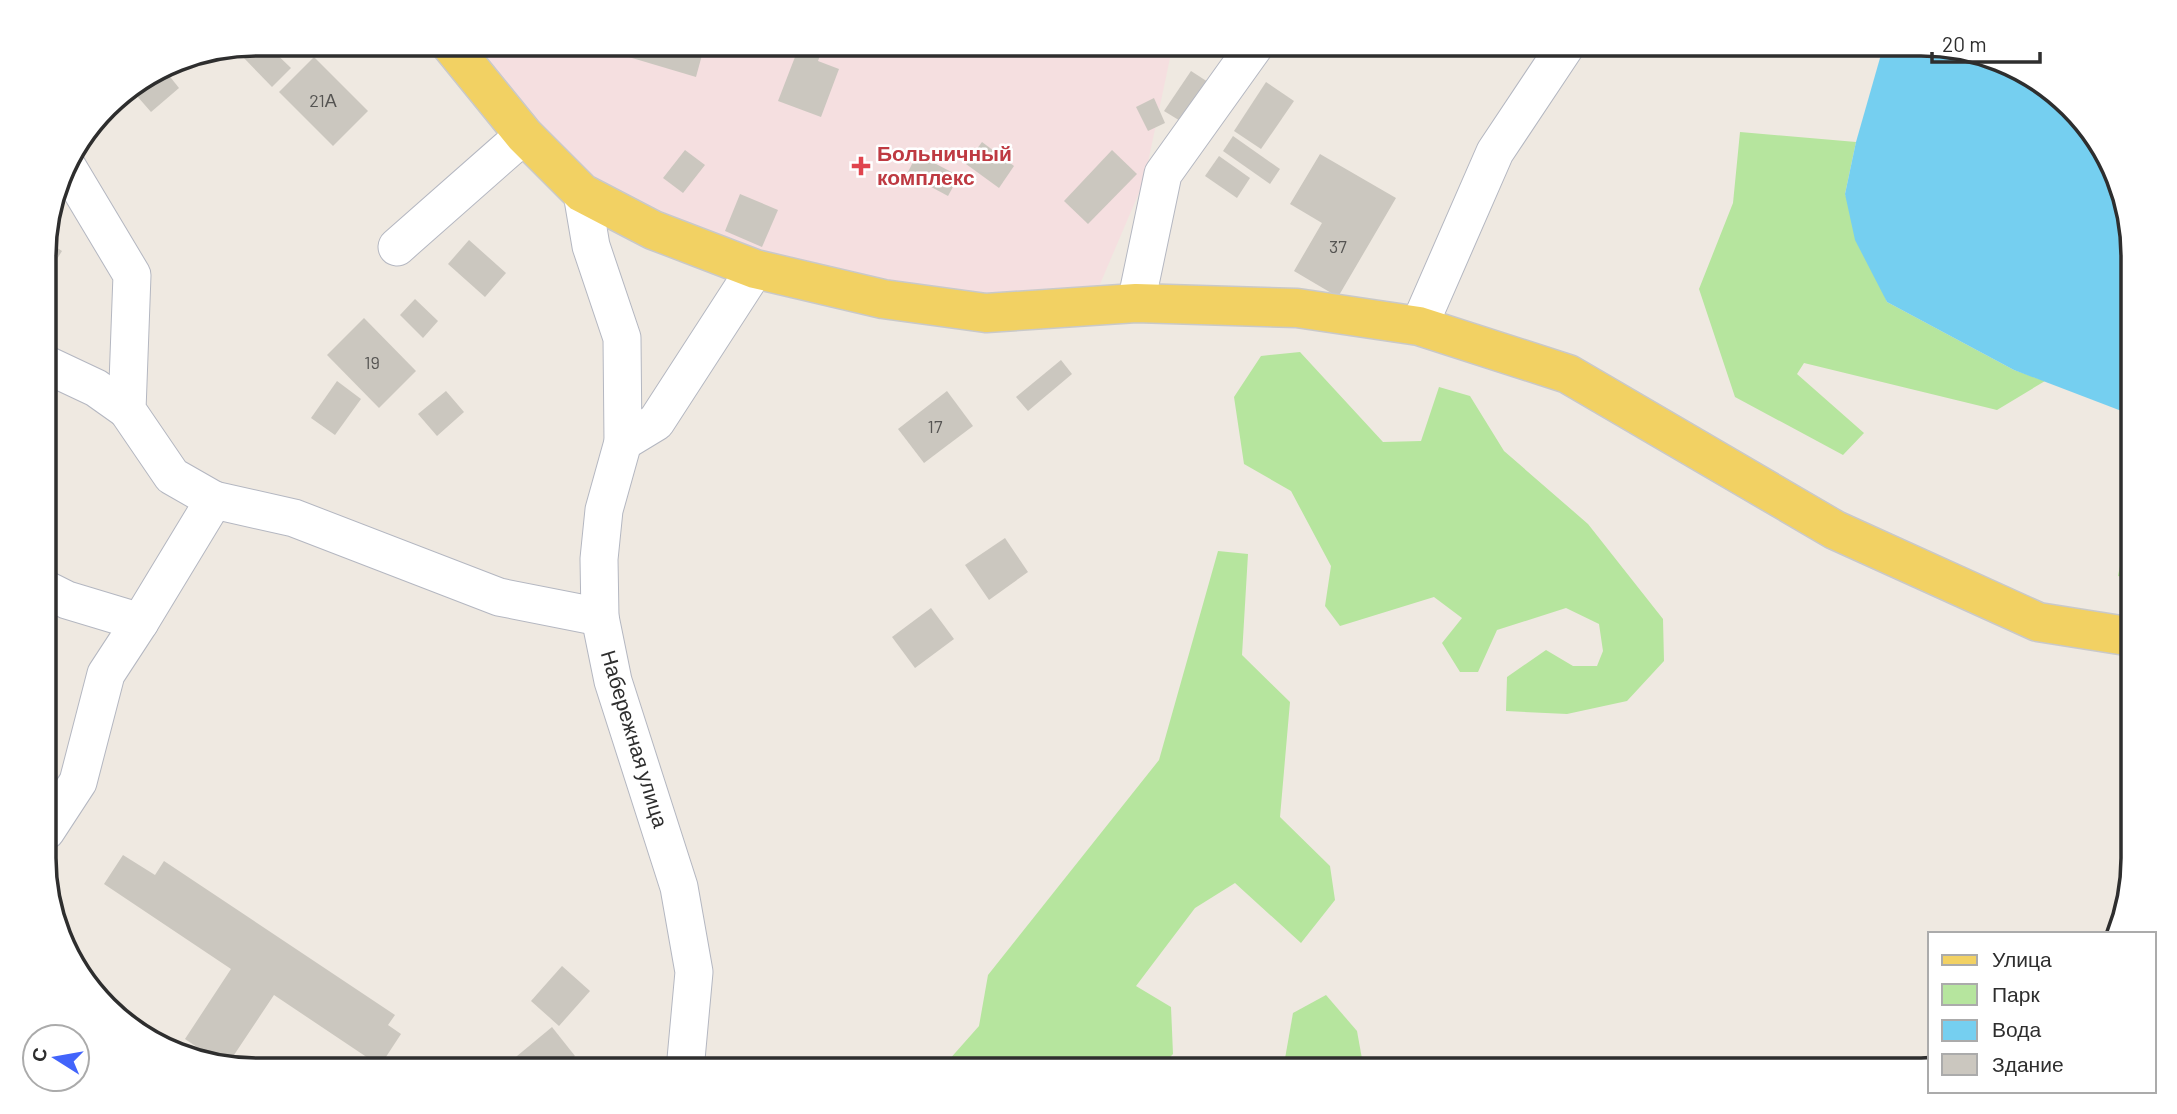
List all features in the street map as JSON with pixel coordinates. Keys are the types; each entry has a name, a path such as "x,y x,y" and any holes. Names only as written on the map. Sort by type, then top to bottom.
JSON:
{"main road":[{"path":"460,56 524,135 582,193 653,230 755,270 883,299 986,313 1136,303 1297,308 1419,326 1567,374 1835,530 2038,622 2121,635"}],"street":[{"path":"1136,303 1163,174 1247,56"},
{"path":"1419,326 1495,152 1559,56"},
{"path":"397,247 524,135"},
{"path":"73,176 132,275 127,410"},
{"name":"Набережная улица","path":"582,193 591,246 622,338 622,442 604,510 599,559 600,617 613,681 679,887 694,972 686,1058"},
{"path":"622,442 656,422 755,270"},
{"path":"56,370 96,388 127,410 172,476 214,500 294,518 499,597 600,617"},
{"path":"56,816 78,782 106,674 214,500"},
{"path":"56,594 140,622"}],"shaded area":[{"name":"Больничный комплекс","path":"478,56 1170,56 1144,181 1092,303 1008,307 809,269 629,205 553,151"}],"green space":[{"path":"1740,132 1856,142 1845,194 1887,302 2014,370 2045,381 1997,410 1804,363 1797,374 1864,433 1843,455 1735,397 1699,289 1733,203"},
{"path":"1300,352 1383,442 1421,441 1439,387 1470,396 1504,451 1588,524 1663,619 1664,661 1627,701 1567,714 1506,711 1507,677 1546,650 1573,666 1597,666 1603,651 1599,624 1566,608 1497,630 1478,672 1460,672 1442,643 1462,618 1434,597 1340,626 1325,606 1331,566 1291,491 1244,464 1234,397 1261,356"},
{"path":"1218,551 1248,554 1242,655 1290,702 1280,817 1330,866 1335,900 1301,943 1235,883 1195,908 1136,986 1171,1007 1173,1054 1169,1058 951,1058 979,1026 988,975 1159,760"},
{"path":"1326,995 1357,1031 1362,1058 1285,1058 1293,1013"}],"water":[{"path":"1881,56 1934,56 1985,67 2032,90 2071,124 2100,168 2117,217 2121,256 2121,411 2014,370 1887,302 1855,240 1845,194 1856,142"}],"building":[{"path":"242,56 278,56 291,68 272,87"},
{"path":"625,56 702,56 696,77"},
{"path":"795,56 820,56 818,61 839,69 821,117 778,101"},
{"path":"314,57 368,111 333,146 279,92"},
{"path":"1191,71 1208,82 1182,122 1164,111"},
{"path":"170,76 179,88 151,112 136,95"},
{"path":"1266,82 1294,101 1261,149 1234,131"},
{"path":"1154,98 1165,123 1148,131 1136,107"},
{"path":"1233,136 1280,169 1270,184 1223,151"},
{"path":"982,142 1014,166 999,188 966,164"},
{"path":"685,150 705,165 683,193 663,178"},
{"path":"1112,150 1137,174 1088,224 1064,201"},
{"path":"917,154 959,176 948,196 907,174"},
{"path":"1320,154 1396,198 1338,297 1294,271 1322,223 1290,204"},
{"path":"1219,156 1250,178 1237,198 1205,176"},
{"path":"740,194 778,210 762,247 725,231"},
{"path":"469,240 506,273 485,297 448,264"},
{"path":"56,247 62,251 56,261"},
{"path":"415,299 438,321 423,338 400,315"},
{"path":"364,318 416,371 379,408 327,355"},
{"path":"1061,360 1072,374 1028,411 1016,397"},
{"path":"337,381 361,399 335,435 311,418"},
{"path":"446,391 464,412 437,436 418,414"},
{"path":"947,391 973,426 924,463 898,429"},
{"path":"1005,538 1028,572 989,600 965,565"},
{"path":"931,608 954,639 915,668 892,637"},
{"path":"123,855 155,875 164,861 395,1015 388,1025 401,1034 385,1058 368,1058 274,995 233,1056 201,1050 185,1039 231,969 104,884"},
{"path":"562,966 590,991 559,1026 531,1001"},
{"path":"552,1027 575,1056 573,1058 515,1058"}],"place":[{"name":"Больничный комплекс","path":"861,166"}]}
